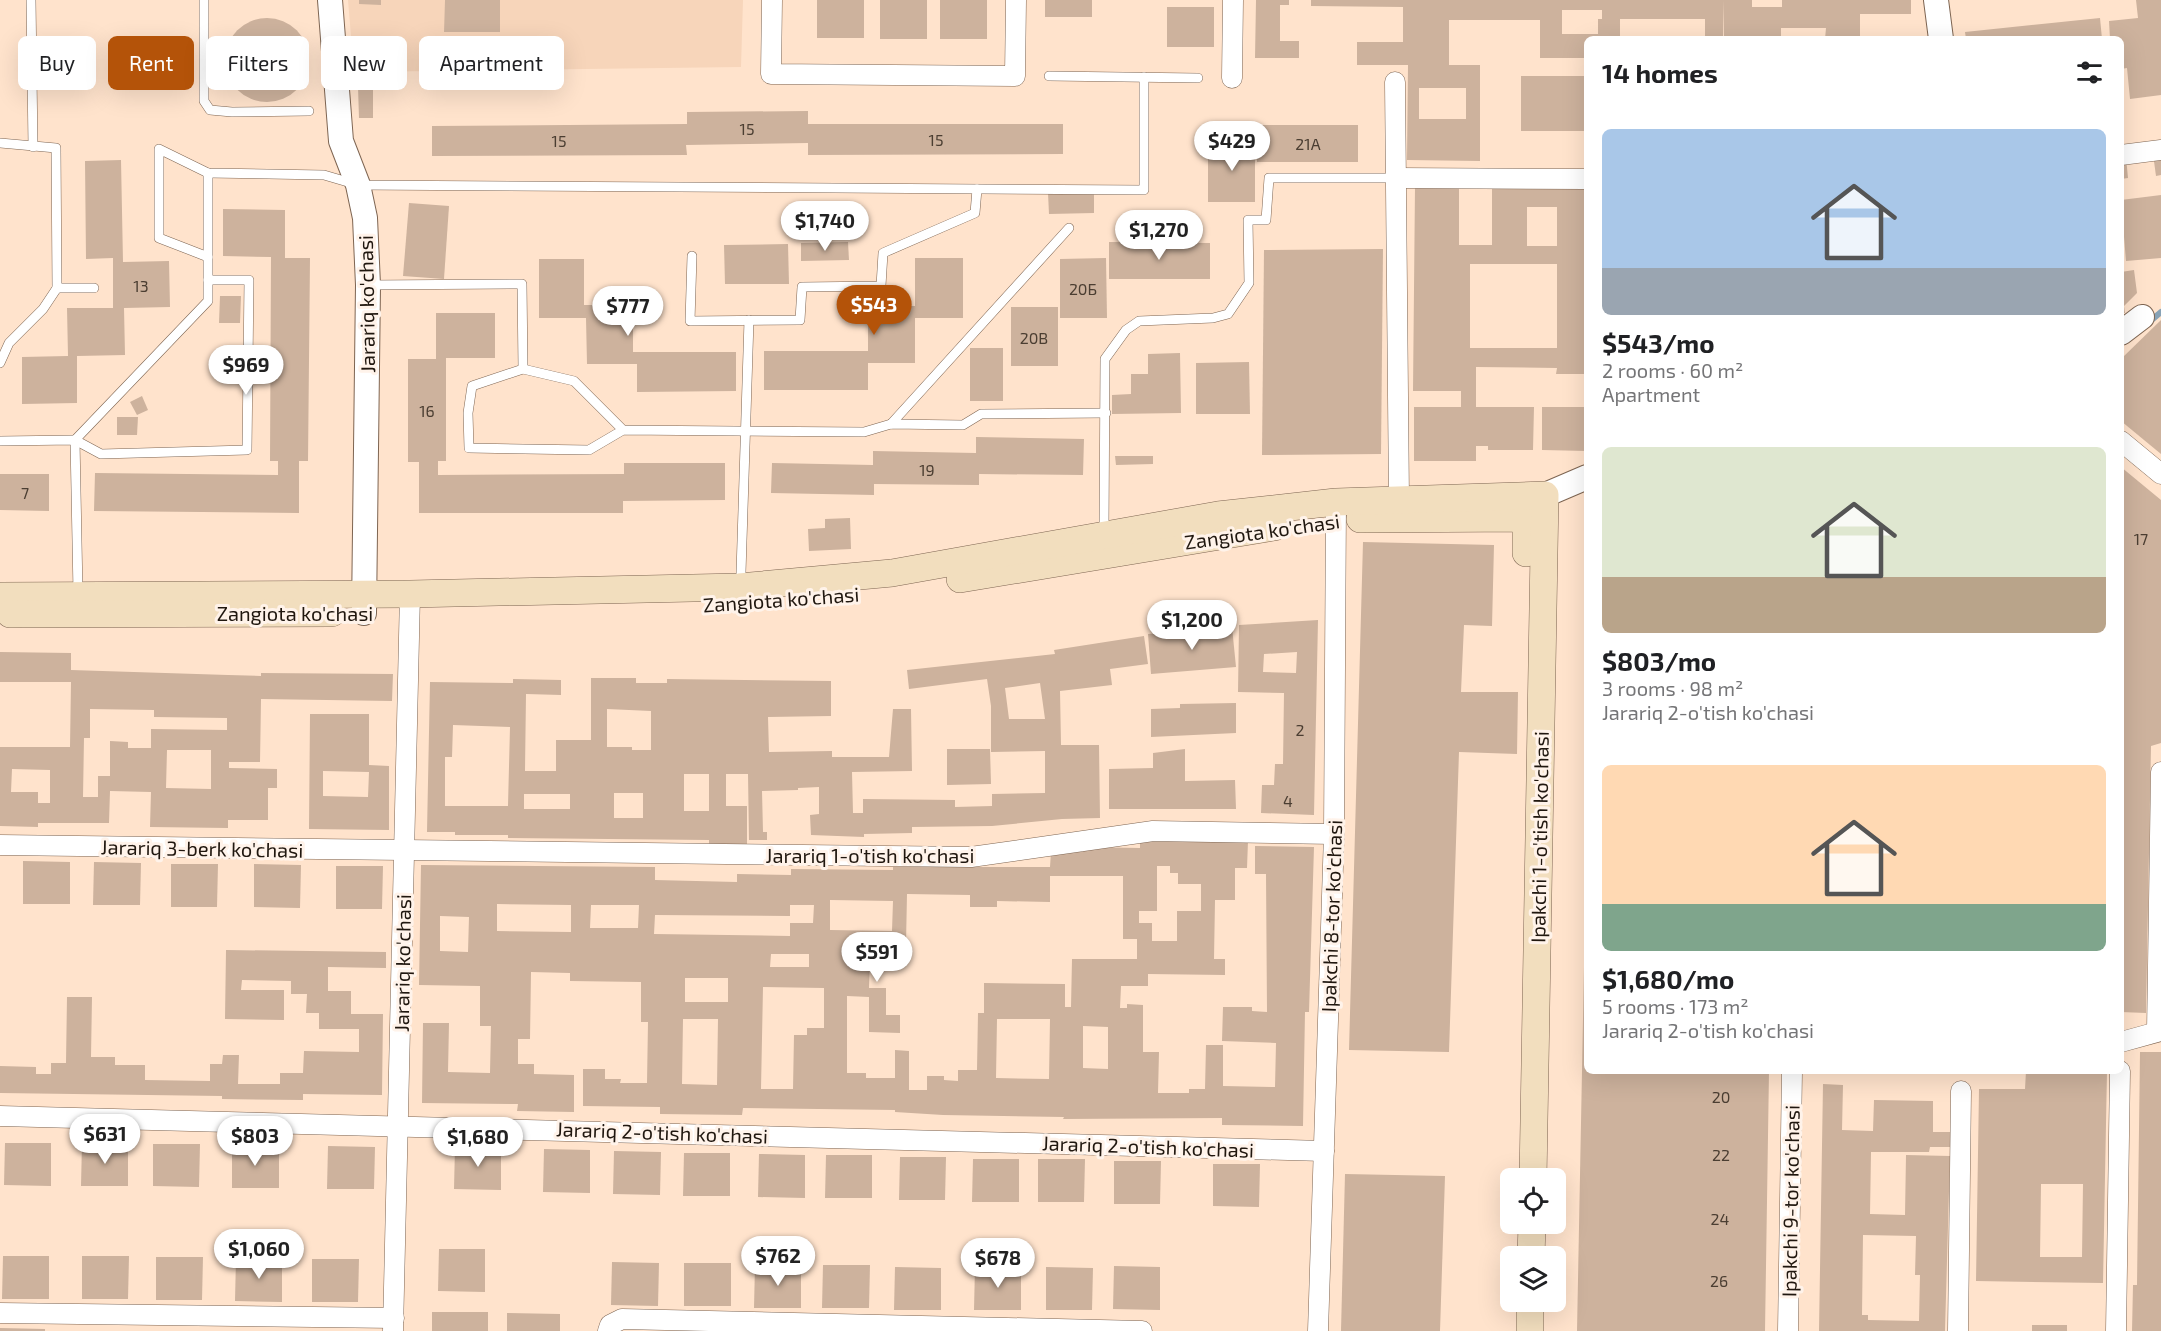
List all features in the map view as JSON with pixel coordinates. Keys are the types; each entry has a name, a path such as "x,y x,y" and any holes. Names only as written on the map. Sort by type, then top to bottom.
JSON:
{"main road":[{"name":"Zangiota ko'chasi","path":"1336,510 1399,500 1545,495"},
{"name":"Ipakchi 1-o'tish ko'chasi","path":"1533,1168 1545,495"},
{"name":"Zangiota ko'chasi","path":"0,614 78,605 410,604 740,596 1104,545 1218,515 1336,510 1526,518"},
{"name":"Ipakchi 1-o'tish ko'chasi","path":"1515,1168 1526,518"},
{"name":"Zangiota ko'chasi","path":"0,596 78,605"},
{"path":"1512,1312 1512,1331"},
{"path":"1530,1312 1530,1331"}],"street":[{"name":"Jarariq ko'chasi","path":"330,0 341,141 358,184 365,218 368,285 364,604"},
{"path":"772,0 771,74 1004,76 1015,76 1016,0"},
{"path":"1232,78 1233,0"},
{"path":"1936,0 1941,36"},
{"path":"1395,82 1399,500"},
{"path":"2124,155 2161,150"},
{"path":"1396,178 1584,179"},
{"path":"2124,331 2142,316"},
{"path":"2124,443 2161,474"},
{"name":"Zangiota ko'chasi","path":"1526,518 1545,495 1584,478"},
{"name":"Ipakchi 8-tor ko'chasi","path":"1318,1331 1334,834 1336,510"},
{"name":"Jarariq ko'chasi","path":"393,1325 410,604"},
{"path":"2124,1041 2159,1031 2161,772"},
{"name":"Jarariq 1-o'tish ko'chasi","path":"404,851 971,856 1153,831 1334,834"},
{"name":"Jarariq 3-berk ko'chasi","path":"0,845 404,851"},
{"name":"Ipakchi 9-tor ko'chasi","path":"1788,1331 1792,1074"},
{"path":"2116,1331 2120,1074"},
{"path":"1958,1331 1961,1091"},
{"name":"Jarariq 2-o'tish ko'chasi","path":"0,1116 1324,1151"},
{"path":"0,1313 393,1325"},
{"path":"608,1331 610,1324 622,1319 804,1327 1142,1331"}],"lane":[{"path":"31,0 33,147"},
{"path":"204,0 204,101 210,110 309,111"},
{"path":"1049,76 1198,78"},
{"path":"208,257 159,237 159,149 208,173 324,175 358,184 1144,190 1144,77"},
{"path":"0,143 56,148 57,288 43,309 9,343 0,363"},
{"path":"78,605 75,440 208,301 208,173"},
{"path":"1104,545 1105,359 1132,325 1150,319 1222,317 1233,308 1248,283 1248,220 1266,220 1269,178 1396,178"},
{"path":"692,256 690,321 800,320 802,287 881,286 883,253 975,213 977,189"},
{"path":"891,424 1069,228"},
{"path":"0,441 75,440 101,454 247,450 249,280 208,280"},
{"path":"368,285 522,284 523,369"},
{"path":"57,288 94,288"},
{"path":"740,596 749,320"},
{"path":"623,430 574,381 523,369 472,386 468,413 469,448 589,450 623,430 864,432 891,424 963,425 981,414 1106,413"}],"shaded area":[{"path":"348,0 743,0 741,67 564,69 564,36 419,36 419,71 407,71 407,36 351,36"}],"building":[{"path":"359,0 381,0 381,5 359,4"},
{"path":"445,0 500,0 500,32 444,32"},
{"path":"817,0 864,0 864,38 817,38"},
{"path":"880,0 927,0 927,39 880,39"},
{"path":"940,0 987,0 987,39 940,39"},
{"path":"1045,0 1092,0 1092,17 1045,17"},
{"path":"1256,0 1289,0 1289,5 1280,5 1280,41 1299,41 1299,58 1255,58"},
{"path":"1311,0 1724,0 1723,36 1705,36 1705,19 1620,19 1620,36 1584,36 1584,58 1540,58 1540,20 1449,20 1449,65 1480,65 1480,161 1407,160 1408,65 1357,65 1357,42 1403,42 1403,7 1311,6","holes":["1562,10 1602,10 1602,19 1598,19 1598,34 1562,34","1419,88 1466,88 1466,119 1419,119"]},
{"path":"1724,0 1752,0 1752,7 1782,7 1782,0 1911,0 1911,14 1860,14 1860,36 1825,36 1826,28 1781,28 1781,36 1724,36"},
{"path":"2136,0 2161,0 2161,95 2130,99 2127,68 2124,68 2124,36 2110,36 2109,21 2138,18"},
{"path":"1167,7 1214,7 1214,47 1167,47"},
{"path":"267,18 290,25 301,36 233,36 244,25"},
{"path":"2100,18 2102,36 1966,36 1965,32"},
{"path":"1521,76 1584,76 1584,131 1521,131"},
{"path":"239,90 295,90 283,98 267,102 244,95"},
{"path":"358,90 373,90 373,118 359,118"},
{"path":"808,111 808,124 1063,124 1063,154 808,155 808,143 686,145 687,155 432,156 432,126 687,124 687,112"},
{"path":"1257,125 1358,125 1358,162 1257,162"},
{"path":"1208,143 1255,143 1255,202 1208,202"},
{"path":"2153,154 2161,154 2161,175 2156,176"},
{"path":"2124,157 2126,157 2128,178 2124,179"},
{"path":"121,160 123,262 169,261 170,307 124,308 125,355 77,356 77,403 22,404 22,357 68,356 67,308 113,308 113,258 86,259 85,161"},
{"path":"1492,185 1584,185 1584,374 1556,374 1557,368 1476,367 1476,407 1534,407 1533,450 1488,450 1488,446 1476,446 1476,461 1414,461 1414,407 1461,407 1461,391 1413,391 1415,187 1459,187 1459,245 1492,245","holes":["1527,207 1557,207 1557,246 1527,246","1470,264 1557,264 1557,348 1470,348"]},
{"path":"1048,193 1094,193 1094,213 1049,214"},
{"path":"2161,195 2161,258 2126,261 2124,200"},
{"path":"409,203 449,206 444,279 403,276"},
{"path":"223,209 285,210 285,258 310,258 308,461 299,461 299,513 94,511 95,473 278,475 278,461 270,461 271,257 223,256"},
{"path":"848,242 849,260 801,261 801,243"},
{"path":"1109,242 1210,243 1210,279 1109,279"},
{"path":"788,244 789,284 725,284 724,245"},
{"path":"1383,249 1381,454 1262,455 1264,250"},
{"path":"915,258 963,258 963,318 915,318 915,363 868,363 868,390 764,390 764,351 868,351 868,305 915,306"},
{"path":"1106,258 1107,318 1060,318 1060,259"},
{"path":"539,259 584,259 584,305 633,305 633,352 736,352 736,391 637,392 637,364 587,364 586,318 539,318"},
{"path":"2134,270 2137,293 2124,306 2124,272"},
{"path":"220,296 241,296 240,323 219,323"},
{"path":"1011,307 1058,307 1058,366 1011,366"},
{"path":"436,313 495,313 495,358 446,358 446,461 438,461 438,475 624,474 624,463 725,463 725,500 623,501 623,513 419,513 419,462 408,462 408,359 436,359"},
{"path":"2161,320 2161,454 2124,423 2124,356"},
{"path":"970,348 1003,348 1003,401 970,401"},
{"path":"1180,353 1181,413 1112,414 1112,395 1131,394 1131,374 1148,374 1148,354"},
{"path":"1249,362 1250,414 1196,414 1196,363"},
{"path":"142,396 148,410 137,415 130,402"},
{"path":"1542,407 1584,407 1584,451 1542,450"},
{"path":"117,417 138,417 137,435 117,435"},
{"path":"976,437 1084,439 1083,475 979,474 979,485 874,484 874,495 771,493 772,463 873,465 873,451 976,453"},
{"path":"1115,456 1153,456 1153,464 1116,465"},
{"path":"2124,469 2161,500 2161,743 2151,746 2146,1013 2124,1012"},
{"path":"0,474 49,474 49,511 0,510"},
{"path":"850,518 851,549 809,551 808,529 825,528 825,519"},
{"path":"1363,542 1494,545 1492,626 1464,625 1461,692 1518,692 1517,754 1459,752 1449,1052 1349,1050"},
{"path":"1318,620 1314,815 1261,813 1262,785 1274,785 1275,764 1283,764 1284,693 1238,692 1239,625","holes":["1297,652 1296,673 1263,672 1264,654"]},
{"path":"1232,627 1236,667 1151,674 1148,634"},
{"path":"1144,636 1148,664 1110,669 1112,685 1060,691 1061,745 1099,745 1100,818 1062,819 992,826 912,827 912,833 864,834 864,837 811,835 810,815 819,814 819,787 798,788 798,790 762,791 763,832 767,832 767,840 749,840 748,774 726,774 726,806 747,806 747,844 709,844 709,840 508,838 508,835 455,835 455,832 427,832 430,682 513,683 513,679 561,680 561,695 526,694 525,771 556,771 556,740 591,740 591,678 636,678 636,683 667,683 667,679 831,681 831,716 768,717 769,752 832,751 832,757 889,757 893,709 911,709 912,771 852,772 853,813 863,813 863,799 955,800 955,807 992,806 992,794 1045,793 1045,751 991,752 991,706 987,679 909,689 907,670 1055,654 1054,650","holes":["1040,683 1045,719 1009,719 1005,688","607,709 651,711 651,750 632,750 632,747 607,747","453,725 510,727 508,806 445,806 445,757 452,757","684,774 709,774 709,811 684,811","614,793 643,793 643,818 614,818","524,794 570,794 570,809 524,809"]},
{"path":"0,652 71,653 71,670 261,676 261,673 393,674 392,701 261,699 260,762 229,762 229,768 277,769 277,788 268,788 268,820 228,820 228,828 150,827 151,792 110,791 109,823 38,823 38,827 0,826 0,747 70,747 71,682 0,682","holes":["90,709 154,710 154,717 227,718 227,730 151,729 151,748 128,748 128,742 110,741 110,776 98,776 98,797 83,797 84,738 90,738","167,750 211,750 211,789 166,788","12,769 50,770 50,803 38,803 38,792 11,792"]},
{"path":"1236,703 1236,733 1151,737 1151,709 1180,708 1180,704"},
{"path":"310,714 369,714 369,765 389,766 389,830 309,829","holes":["323,771 369,772 368,797 323,796"]},
{"path":"947,749 990,749 991,784 947,785"},
{"path":"1185,749 1185,781 1235,780 1236,809 1109,809 1109,769 1153,768 1153,753"},
{"path":"1140,837 1248,841 1247,868 1235,868 1235,900 1215,900 1214,959 1225,959 1225,975 1148,974 1148,986 1121,986 1120,1008 1127,1008 1127,1004 1143,1005 1143,1052 1159,1052 1158,1093 1189,1093 1189,1089 1205,1089 1206,1045 1223,1045 1223,1086 1275,1087 1276,1043 1222,1041 1223,1007 1252,1007 1252,1011 1267,1012 1266,874 1255,874 1255,846 1314,847 1309,1012 1305,1012 1303,1126 1222,1125 1222,1118 1063,1119 1064,1117 943,1115 895,1112 895,1110 743,1108 742,1115 660,1114 660,1107 583,1106 583,1069 605,1069 605,1079 621,1079 620,1083 647,1083 648,1022 641,1022 641,982 570,981 570,973 531,972 530,1039 518,1039 518,1064 534,1064 534,1074 574,1075 574,1112 517,1111 518,1104 422,1103 423,1023 449,1023 448,1072 490,1073 491,1026 480,1026 480,986 419,985 421,865 655,867 655,880 737,882 737,874 791,875 791,869 1050,867 1051,852 1083,852 1083,847 1140,848","holes":["1157,866 1170,866 1170,873 1178,873 1178,884 1201,884 1201,911 1177,911 1177,941 1152,941 1152,923 1139,923 1139,911 1157,911","1050,876 1123,876 1123,939 1137,939 1137,959 1072,959 1071,1007 1065,1007 1065,984 984,983 984,1013 978,1013 977,1070 958,1070 958,1081 944,1080 944,1076 927,1076 927,1090 909,1090 909,1051 895,1050 895,1078 866,1078 866,1073 847,1073 847,996 869,997 869,1032 900,1033 900,1015 886,1015 886,988 869,988 870,955 892,955 892,944 906,944 907,894 970,895 970,907 997,907 997,901 1050,902","830,900 893,901 892,931 830,930","497,904 571,905 571,932 497,931","591,905 639,905 638,928 590,928","790,905 814,905 813,923 790,923 790,936 654,934 655,915 790,916","440,916 469,917 468,952 440,951","771,954 809,954 809,967 770,967","685,978 728,978 728,1002 685,1002","763,987 824,988 824,1028 807,1028 807,1035 794,1035 793,1089 761,1089","683,1019 718,1019 717,1085 682,1084","997,1019 1050,1019 1049,1079 996,1078","1083,1026 1108,1027 1108,1069 1083,1068"]},
{"path":"23,861 70,862 70,904 23,904"},
{"path":"94,862 141,863 140,905 93,905"},
{"path":"171,864 218,864 217,907 171,907"},
{"path":"254,864 301,865 300,908 254,907"},
{"path":"336,866 383,866 382,909 336,909"},
{"path":"226,950 386,952 386,968 328,967 328,991 351,991 351,1014 383,1014 382,1095 303,1094 303,1100 222,1099 222,1096 0,1093 0,1066 36,1067 36,1074 51,1074 51,1063 66,1063 67,997 92,997 91,1057 115,1057 115,1065 145,1065 145,1080 210,1081 210,1064 222,1064 223,1055 239,1055 238,1084 280,1084 280,1073 303,1073 304,1051 359,1052 359,1029 319,1029 319,1013 306,1013 307,994 291,994 291,981 242,980 241,990 284,990 284,1020 225,1019"},
{"path":"1584,967 1584,1074 1769,1074 1765,1331 1577,1331"},
{"path":"2140,1052 2161,1052 2161,1331 2132,1331 2133,1285 2137,1285"},
{"path":"2026,1074 2107,1074 2103,1283 1976,1281 1979,1089 2025,1089","holes":["2041,1184 2083,1184 2082,1257 2040,1257"]},
{"path":"1823,1084 1843,1085 1842,1130 1873,1131 1874,1100 1933,1101 1933,1132 1952,1132 1952,1147 1930,1147 1929,1152 1871,1152 1870,1214 1905,1215 1906,1155 1950,1156 1945,1331 1819,1331","holes":["1863,1235 1916,1236 1915,1275 1920,1275 1919,1321 1868,1320 1868,1315 1862,1315"]},
{"path":"5,1143 51,1143 51,1186 4,1185"},
{"path":"82,1143 128,1144 128,1186 81,1186"},
{"path":"153,1144 200,1144 199,1187 153,1186"},
{"path":"232,1145 279,1146 279,1188 232,1188"},
{"path":"328,1146 375,1147 374,1189 327,1189"},
{"path":"455,1147 501,1147 501,1190 454,1189"},
{"path":"544,1149 590,1150 590,1193 543,1192"},
{"path":"614,1151 661,1152 660,1195 613,1194"},
{"path":"684,1153 730,1153 730,1196 683,1196"},
{"path":"759,1154 805,1155 805,1198 758,1197"},
{"path":"826,1155 872,1155 872,1198 825,1198"},
{"path":"900,1157 946,1157 945,1200 899,1200"},
{"path":"973,1159 1019,1159 1019,1202 972,1202"},
{"path":"1038,1159 1085,1159 1084,1202 1038,1202"},
{"path":"1114,1161 1161,1161 1160,1204 1114,1204"},
{"path":"1213,1164 1260,1164 1259,1207 1213,1206"},
{"path":"1345,1174 1445,1176 1440,1331 1341,1331"},
{"path":"439,1249 485,1249 485,1292 438,1291"},
{"path":"3,1256 49,1256 49,1299 2,1299"},
{"path":"82,1256 129,1256 128,1299 82,1299"},
{"path":"156,1257 203,1257 202,1300 156,1300"},
{"path":"236,1258 282,1259 282,1302 235,1301"},
{"path":"312,1259 359,1259 358,1302 312,1302"},
{"path":"612,1262 659,1263 658,1306 611,1305"},
{"path":"684,1263 731,1263 731,1306 684,1306"},
{"path":"755,1265 801,1265 801,1308 754,1308"},
{"path":"823,1265 870,1265 869,1308 822,1308"},
{"path":"1114,1266 1160,1267 1160,1310 1113,1309"},
{"path":"895,1267 941,1268 941,1310 894,1310"},
{"path":"975,1267 1021,1268 1021,1310 974,1310"},
{"path":"1046,1267 1093,1268 1092,1310 1046,1310"},
{"path":"432,1312 488,1312 488,1331 432,1331"},
{"path":"507,1313 560,1314 560,1331 507,1331"},
{"path":"2032,1325 2067,1325 2067,1331 2032,1331"},
{"path":"0,1328 45,1329 45,1331 0,1331"}],"waterway":[{"path":"2148,323 2161,312"}]}
